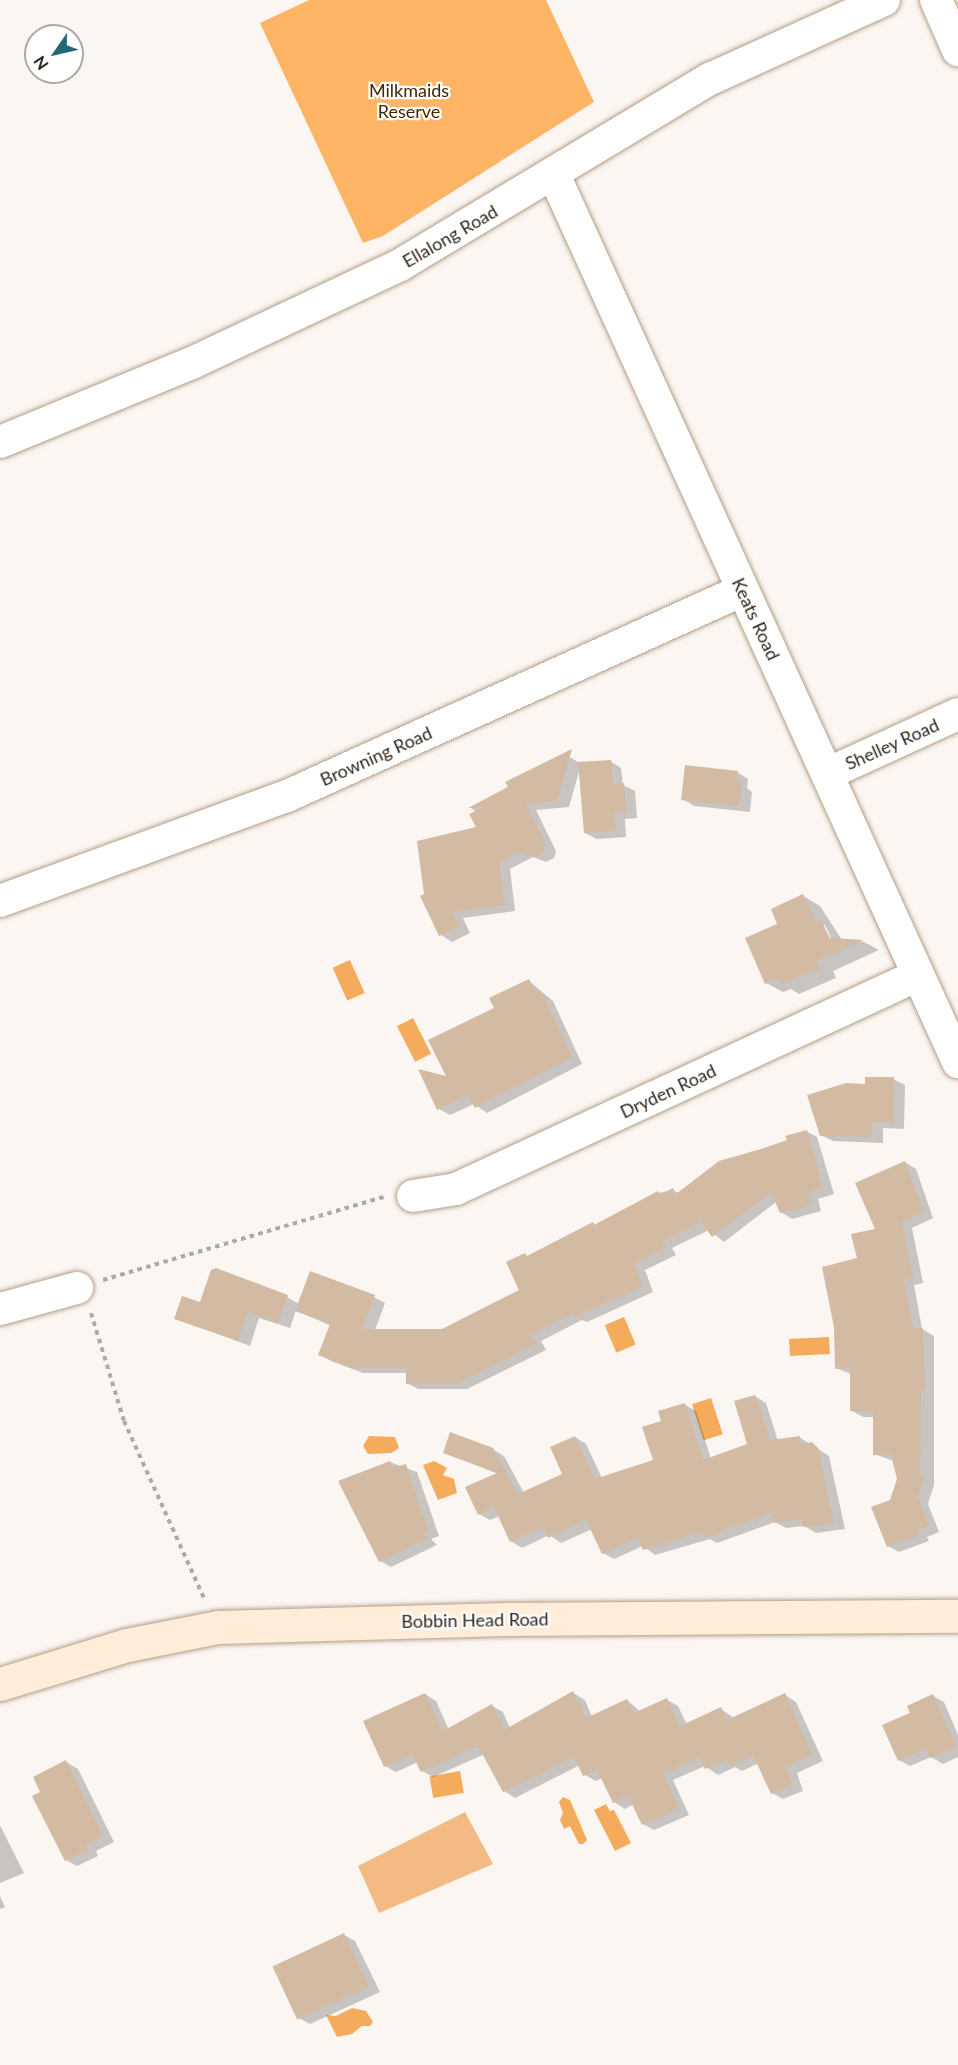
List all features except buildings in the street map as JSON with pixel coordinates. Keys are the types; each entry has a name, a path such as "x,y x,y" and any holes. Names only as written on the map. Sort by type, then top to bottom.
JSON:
{"main road":[{"name":"Bobbin Head Road","path":"0,1684 127,1645 218,1627 483,1619 958,1616"}],"street":[{"name":"Ellalong Road","path":"0,442 192,363 400,265 554,176 710,79 884,0"},
{"path":"936,0 958,50"},
{"name":"Keats Road","path":"554,176 958,1062"},
{"name":"Browning Road","path":"0,902 287,796 743,590"},
{"name":"Shelley Road","path":"826,774 958,714"},
{"name":"Dryden Road","path":"413,1196 456,1190 918,975"},
{"path":"0,1309 77,1288"}],"path":[{"path":"218,1627 124,1421 96,1321 77,1288 376,1196 413,1196"}],"shaded area":[{"path":"350,960 365,993 347,1001 333,968"},
{"path":"413,1018 431,1054 415,1062 397,1026"},
{"path":"624,1317 636,1345 616,1353 605,1325"},
{"path":"829,1337 830,1354 790,1356 789,1339"},
{"path":"711,1398 723,1434 704,1440 692,1404"},
{"path":"369,1436 395,1437 399,1448 391,1453 368,1454 363,1446"},
{"path":"434,1461 447,1468 443,1475 454,1479 457,1493 438,1500 423,1465"},
{"path":"460,1771 464,1793 433,1798 429,1776"},
{"path":"563,1797 570,1800 587,1840 583,1844 579,1844 570,1826 564,1829 560,1820 563,1813 559,1802"},
{"path":"606,1804 610,1811 614,1810 631,1843 615,1851 594,1810"},
{"path":"465,1812 493,1864 379,1913 358,1866"},
{"path":"352,2008 366,2011 373,2022 370,2026 362,2026 352,2034 337,2037 326,2015 336,2016"}],"green space":[{"name":"Milkmaids Reserve","path":"309,0 546,0 594,102 383,236 363,243 260,23"}]}
